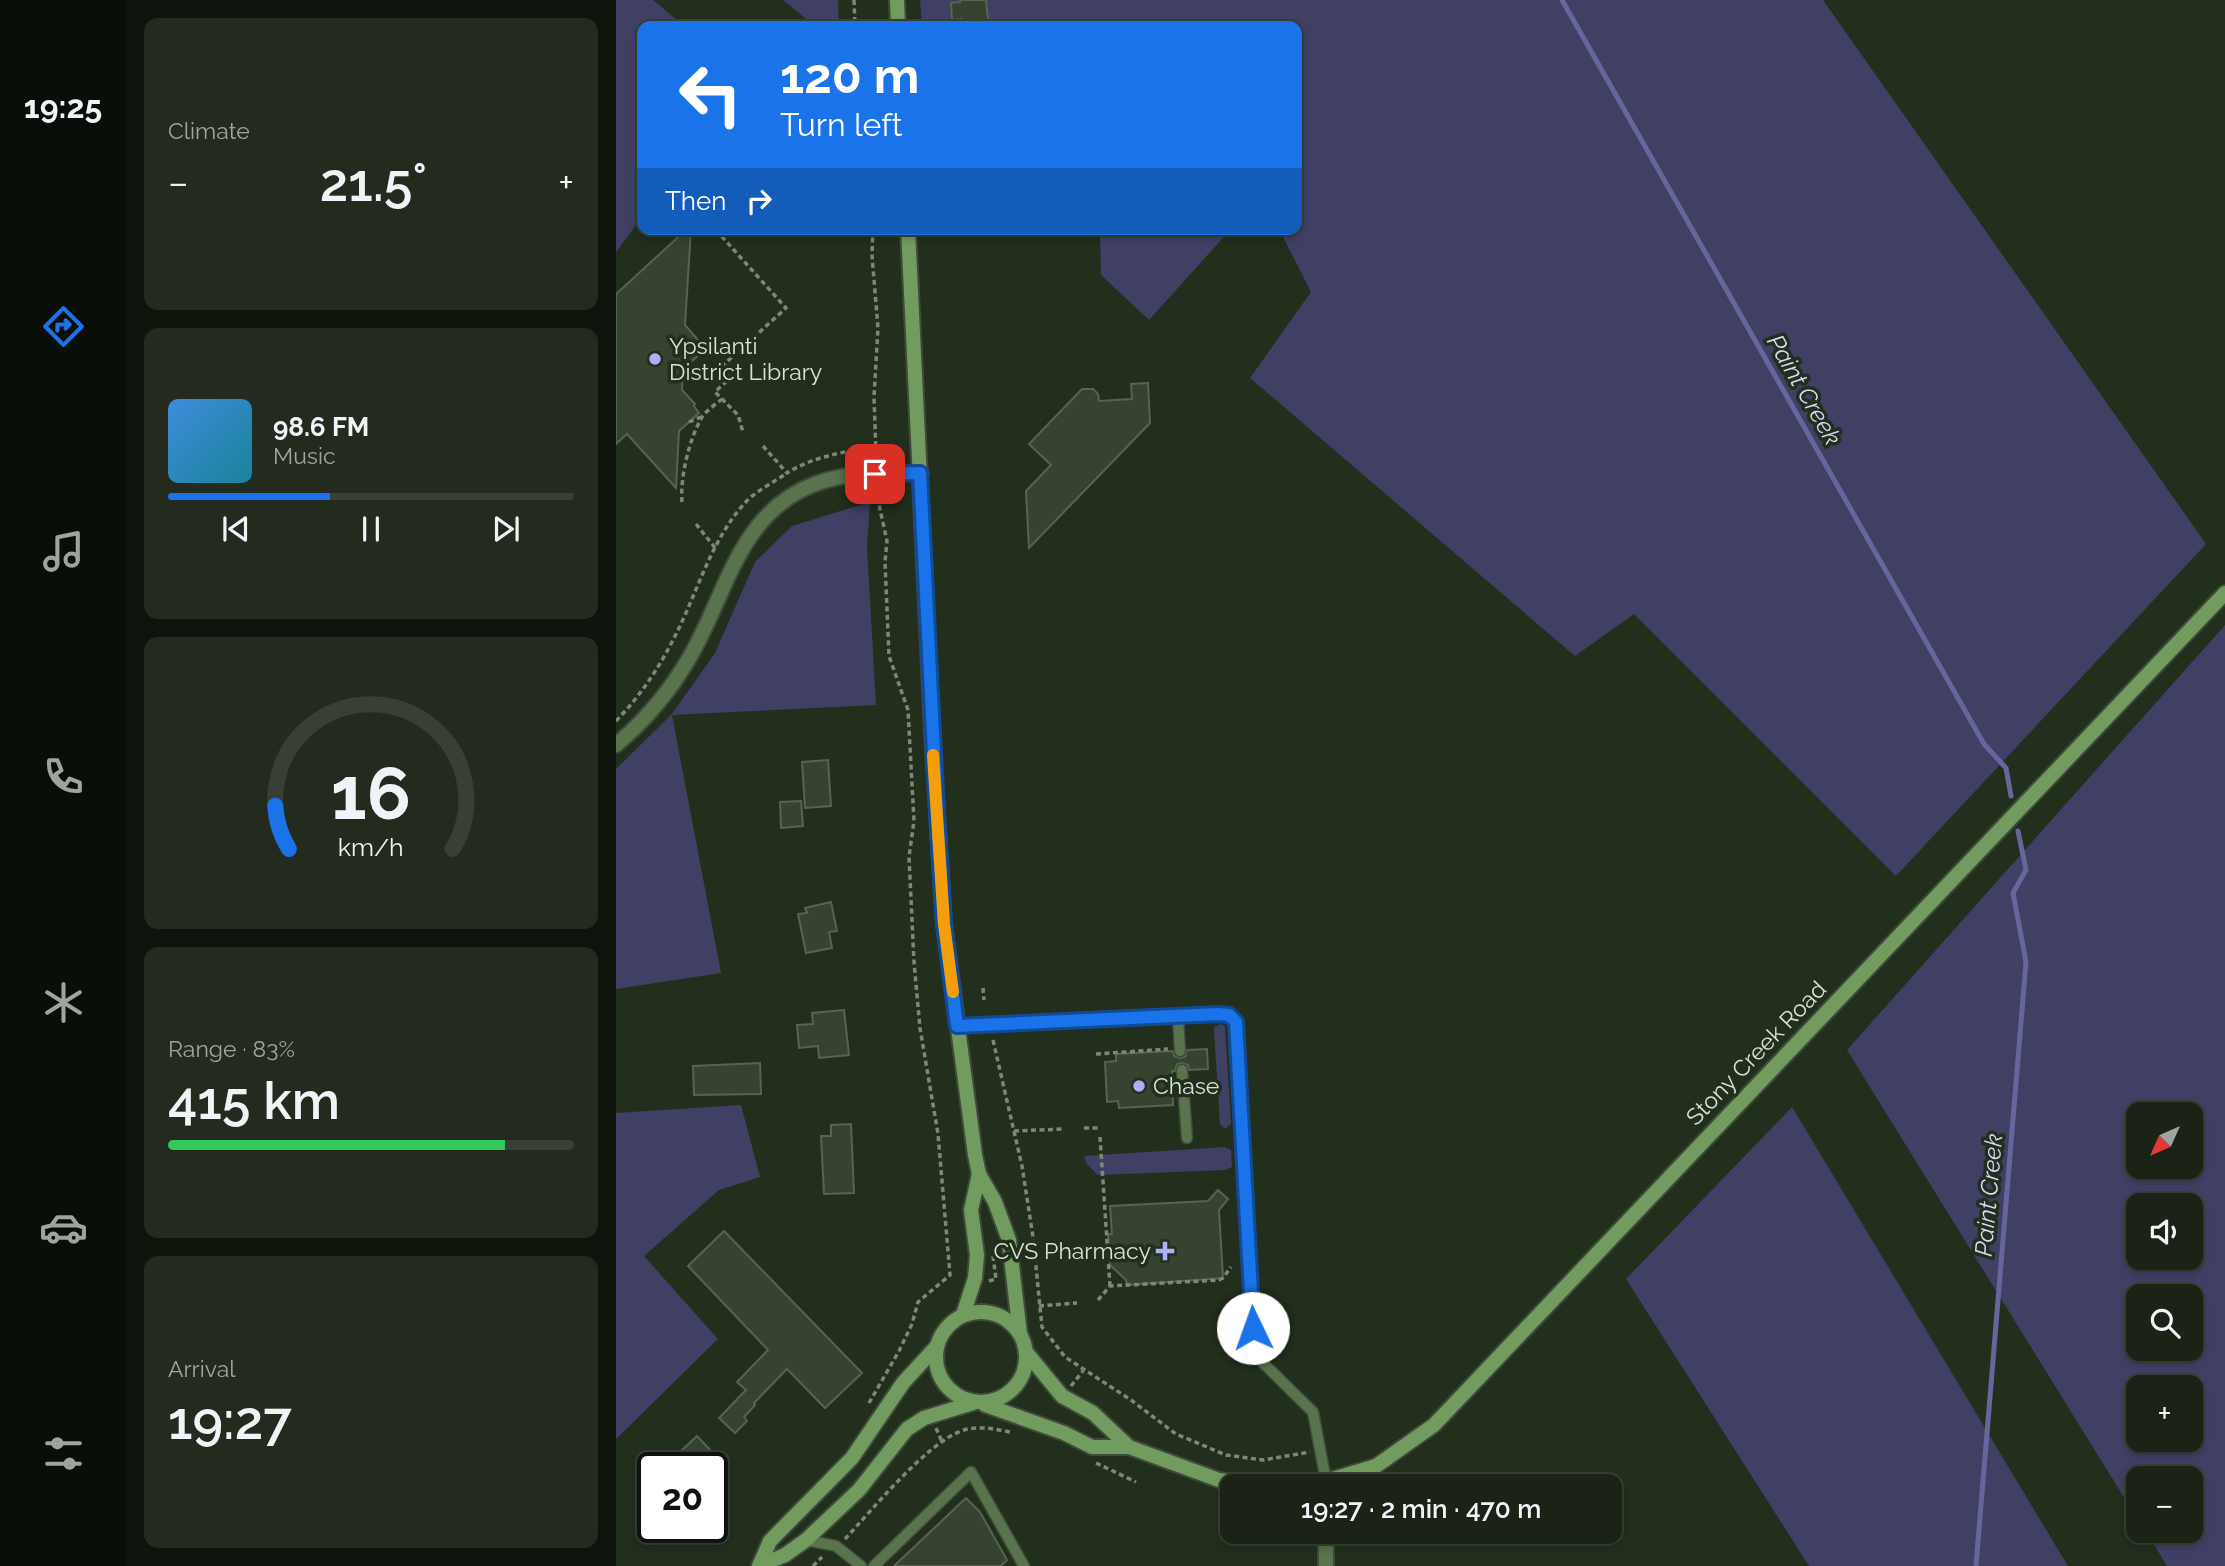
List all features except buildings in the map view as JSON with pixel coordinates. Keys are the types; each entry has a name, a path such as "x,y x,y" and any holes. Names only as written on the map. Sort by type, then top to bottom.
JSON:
{"main road":[{"path":"897,0 898,21"},
{"path":"908,235 944,924 979,1174 971,1210 977,1255 975,1278 962,1315"},
{"name":"Stony Creek Road","path":"1352,1474 1376,1466 1434,1425 2225,593"},
{"path":"979,1174 995,1202 1009,1240 1020,1334 1027,1352 1062,1396 1093,1413 1129,1447"},
{"path":"760,1565 770,1541 852,1458 903,1383 936,1347 944,1329 962,1315 988,1312 1004,1318 1020,1334"},
{"path":"936,1347 937,1372 949,1390 976,1403 1065,1433 1093,1447 1129,1447 1220,1480"},
{"path":"760,1565 785,1555 806,1540 859,1490 907,1429 931,1415 976,1403 996,1401 1014,1390 1025,1372 1027,1352"}],"street":[{"path":"616,745 674,682 690,658 740,550 766,518 791,495 837,478 863,474 920,473"},
{"path":"1326,1544 1326,1566"}],"lane":[{"path":"957,1026 1229,1015 1236,1022 1255,1355 1313,1412 1324,1474"},
{"path":"1175,1050 1178,1017"},
{"path":"1182,1070 1187,1138"},
{"path":"874,1566 971,1472 1024,1566"},
{"path":"806,1540 836,1546 861,1566"}],"path":[{"path":"854,0 855,21"},
{"path":"720,235 786,308 720,368 730,378 715,391 738,415 743,432"},
{"path":"873,235 878,328 874,397 876,454"},
{"path":"690,422 703,416 722,399"},
{"path":"682,502 686,460 703,416"},
{"path":"763,446 787,473"},
{"path":"616,721 645,688 674,639 716,549 746,502 801,464 876,446"},
{"path":"876,491 887,541 885,562 889,656 908,710 914,821 909,857 914,962 920,1028 938,1134 950,1275"},
{"path":"696,524 716,549"},
{"path":"983,988 984,1000"},
{"path":"993,1040 1022,1166 1033,1237 1042,1327 1065,1357 1175,1434 1226,1455 1263,1460 1304,1453"},
{"path":"1096,1054 1175,1050"},
{"path":"1084,1128 1100,1128"},
{"path":"1014,1131 1064,1129"},
{"path":"1098,1300 1110,1286 1100,1137"},
{"path":"1110,1286 1219,1280 1231,1267"},
{"path":"899,1352 918,1303 950,1275 957,1275"},
{"path":"1039,1306 1077,1303"},
{"path":"1068,1390 1083,1371"},
{"path":"935,1425 942,1442"}],"shaded area":[{"path":"616,0 653,0 678,21 637,21 637,224 616,252"},
{"path":"783,0 838,0 839,21 809,21"},
{"path":"920,0 1823,0 2206,544 1896,876 1634,614 1575,656 1250,378 1311,292 1282,235 1302,235 1302,21 922,21"},
{"path":"1100,235 1226,235 1149,320 1101,275"},
{"path":"870,502 867,547 876,705 672,715 721,973 616,989 616,769 672,714 715,653 755,562 792,526"},
{"path":"2225,625 2225,1566 2167,1566 2153,1543 2203,1543 2203,1466 2126,1466 2126,1501 1847,1050"},
{"path":"1222,1024 1225,1027 1231,1124 1225,1129 1220,1124 1214,1030 1215,1026"},
{"path":"741,1105 760,1177 719,1190 644,1256 718,1339 616,1439 616,1113"},
{"path":"1792,1107 2068,1566 1809,1566 1626,1279"},
{"path":"1225,1147 1231,1150 1232,1167 1225,1170 1098,1175 1087,1164 1084,1156"}],"waterway":[{"name":"Paint Creek","path":"1562,0 1984,744 2006,768 2011,796"},
{"name":"Paint Creek","path":"1976,1566 2026,962 2013,893 2026,870 2018,831"}],"slow traffic":[{"path":"933,755 944,924 953,992"}],"place":[{"name":"Ypsilanti District Library","path":"655,359"},
{"name":"Chase","path":"1139,1086"},
{"name":"CVS Pharmacy","path":"1165,1251"}],"route":[{"path":"875,474 920,473 944,924 957,1026 1218,1014 1229,1015 1236,1022 1253,1328"}]}
